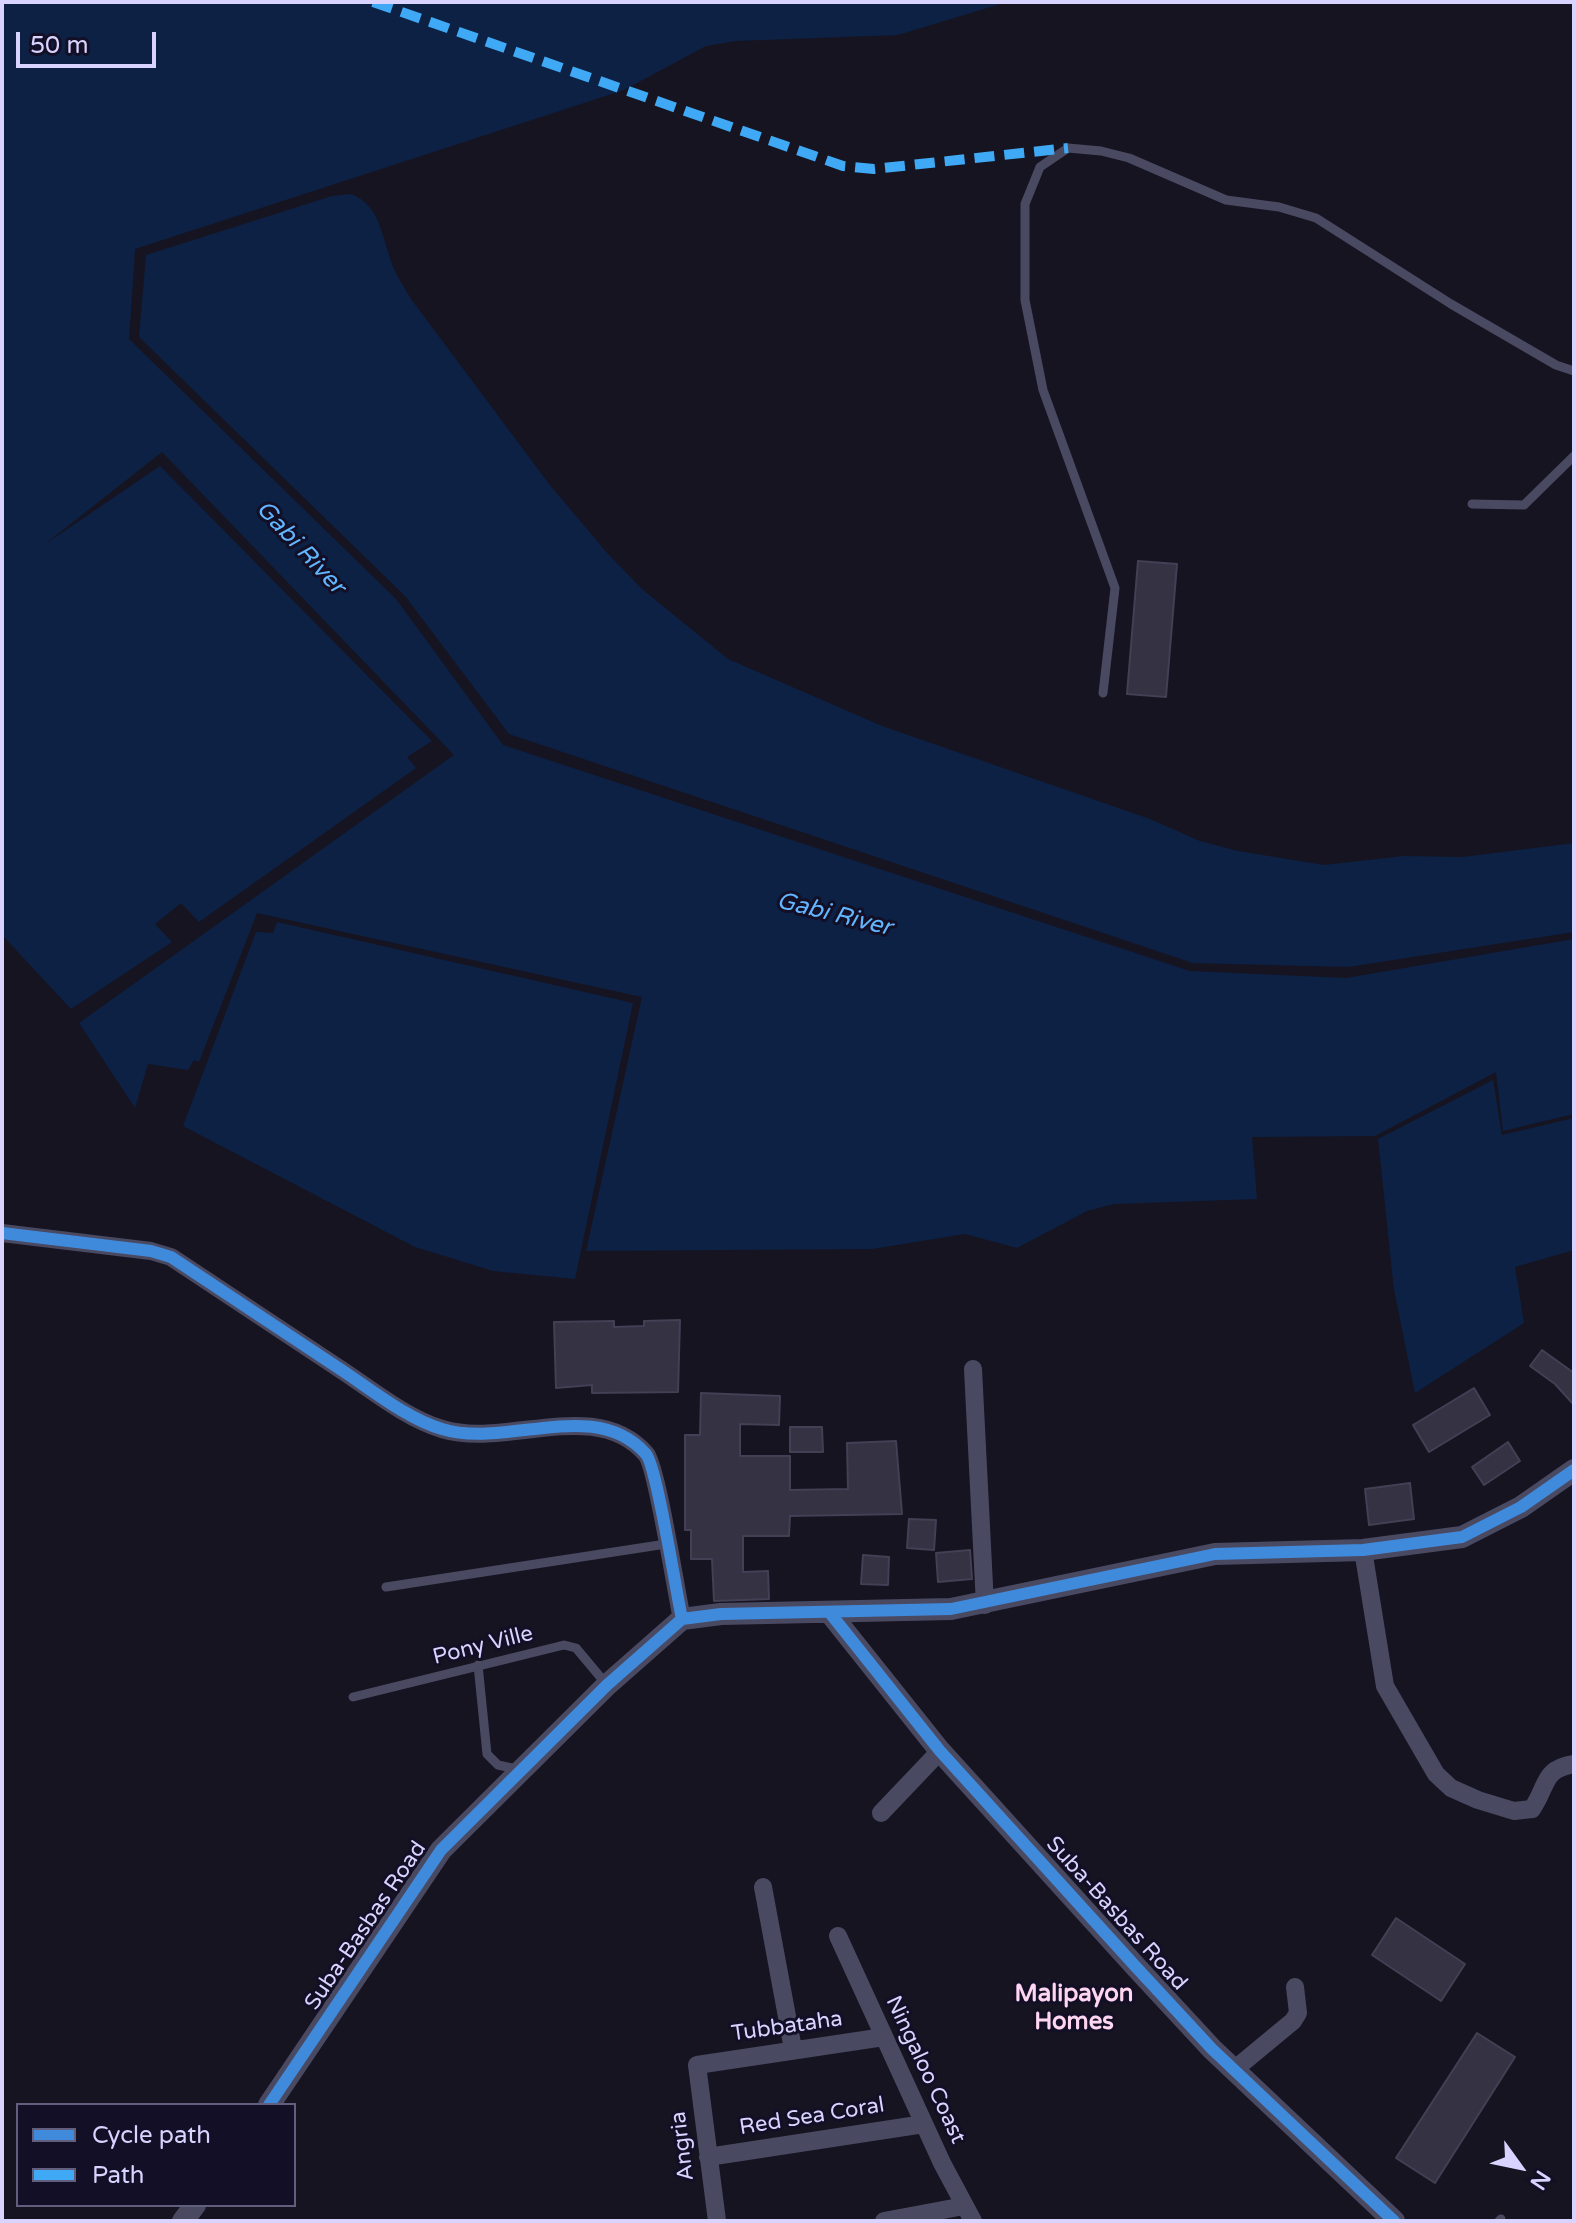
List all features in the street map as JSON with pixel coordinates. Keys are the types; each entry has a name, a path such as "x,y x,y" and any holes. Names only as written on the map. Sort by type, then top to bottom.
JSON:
{"street":[{"path":"2,1233 151,1251 171,1257 368,1387 441,1429 499,1434 561,1427 608,1429 625,1434 652,1465 682,1619 721,1614 830,1613 985,1605 1215,1554 1363,1550 1462,1537 1521,1507 1574,1470"},
{"path":"973,1369 985,1605"},
{"path":"1363,1550 1385,1686 1436,1774 1451,1788 1514,1811 1532,1809 1549,1774 1556,1767 1574,1764"},
{"name":"Suba-Basbas Road","path":"830,1613 940,1751 1164,1998 1394,2221"},
{"name":"Suba-Basbas Road","path":"270,2103 441,1850 607,1685 682,1619"},
{"path":"881,1813 940,1751"},
{"path":"763,1887 793,2049"},
{"name":"Ningaloo Coast","path":"838,1936 924,2124 969,2213"},
{"path":"1235,2069 1293,2021 1298,2013 1295,1987"},
{"name":"Tubbataha","path":"697,2065 884,2037"},
{"name":"Angria","path":"697,2065 717,2221"},
{"name":"Red Sea Coral","path":"708,2157 924,2124"},
{"path":"892,2220 969,2213"}],"lane":[{"path":"1103,693 1115,588 1043,390 1025,300 1025,204 1040,167 1049,160 1068,148 1101,151 1129,158 1226,200 1279,207 1316,218 1451,304 1556,365 1574,371"},
{"path":"1472,504 1524,505 1554,479 1574,456"},
{"path":"386,1587 666,1544"},
{"name":"Pony Ville","path":"353,1697 564,1645 576,1648 607,1685"},
{"path":"478,1665 487,1754 498,1765 521,1770"}],"water":[{"name":"Gabi River","path":"2,2 1007,2 898,35 736,41 706,46 624,90 135,249 129,339 396,599 503,745 1190,971 1346,978 1574,939 1574,1114 1503,1131 1496,1072 1375,1136 1252,1137 1257,1199 1114,1204 1087,1211 1017,1248 965,1234 872,1249 586,1251 642,997 257,913 199,1062 194,1060 188,1070 148,1064 135,1108 79,1023 454,755 162,452 44,545 160,466 432,741 407,757 416,768 199,922 181,903 155,924 172,942 71,1009 2,935"},
{"path":"351,194 370,207 376,216 395,271 411,299 549,484 642,589 728,659 882,726 1150,819 1200,841 1238,851 1324,865 1404,856 1462,857 1574,843 1574,932 1348,967 1193,963 509,734 405,596 139,337 146,255 332,196"},
{"path":"277,922 633,1003 575,1279 493,1271 415,1247 183,1126 256,932 273,933"},
{"path":"1493,1080 1502,1135 1574,1118 1574,1250 1515,1267 1524,1323 1415,1393 1394,1290 1378,1139"}],"building":[{"path":"1138,561 1177,564 1166,697 1127,694"},
{"path":"680,1320 678,1392 592,1393 592,1385 556,1388 554,1322 614,1321 614,1327 644,1326 644,1321"},
{"path":"1542,1350 1574,1373 1574,1405 1555,1384 1530,1366"},
{"path":"1474,1388 1490,1415 1429,1452 1413,1425"},
{"path":"701,1393 780,1396 779,1425 740,1424 740,1456 790,1456 790,1490 848,1489 847,1443 896,1441 902,1514 790,1516 789,1536 743,1536 743,1572 768,1571 769,1599 714,1601 712,1559 691,1559 691,1530 685,1530 685,1435 700,1435"},
{"path":"790,1427 822,1427 823,1452 790,1452"},
{"path":"1508,1442 1520,1461 1484,1485 1472,1467"},
{"path":"1410,1483 1414,1519 1369,1525 1365,1489"},
{"path":"909,1519 936,1520 934,1550 907,1548"},
{"path":"970,1550 972,1579 938,1582 936,1553"},
{"path":"863,1555 889,1557 888,1585 861,1584"},
{"path":"1396,1918 1465,1964 1441,2001 1372,1955"},
{"path":"1477,2033 1515,2057 1435,2183 1396,2158"}],"marked path":[{"path":"373,2 843,166 874,169 1068,148"}],"cycle path":[{"path":"2,1233 151,1251 171,1257 391,1404 416,1419 442,1429 494,1433 576,1426 602,1428 625,1437 646,1454 650,1464 661,1505 682,1619"},
{"path":"270,2103 441,1850 607,1685 682,1619 721,1614 951,1609 1215,1554 1363,1550 1462,1537 1521,1507 1574,1470"},
{"path":"830,1613 940,1751 1212,2049 1394,2221"}],"district":[{"name":"Malipayon Homes","path":"1074,2009"}]}
